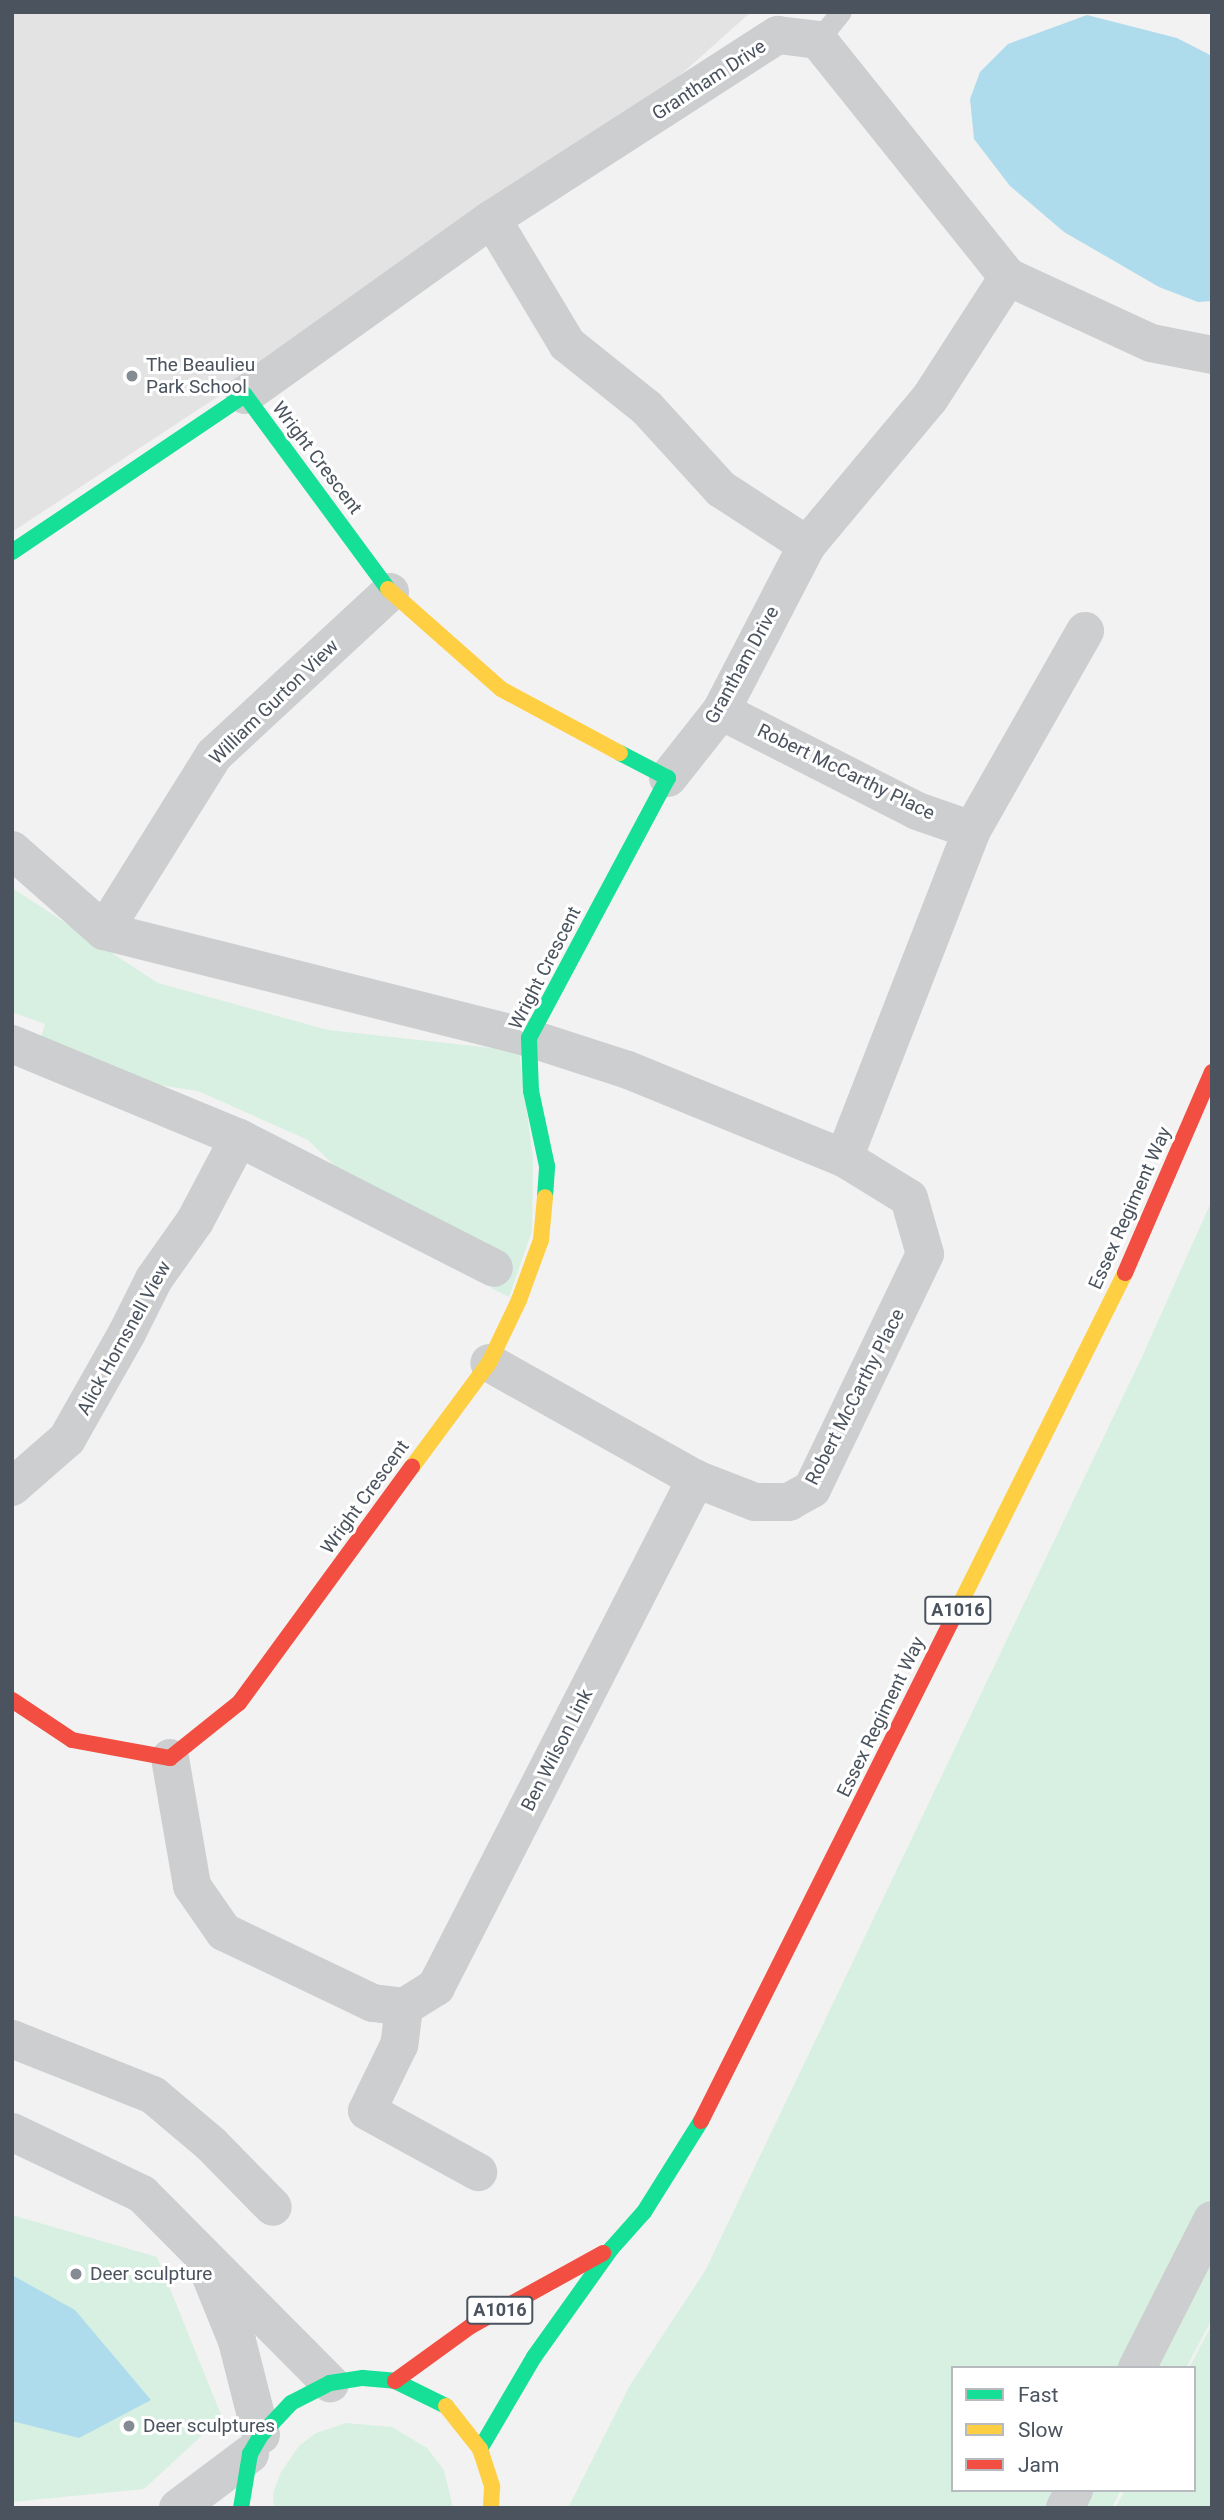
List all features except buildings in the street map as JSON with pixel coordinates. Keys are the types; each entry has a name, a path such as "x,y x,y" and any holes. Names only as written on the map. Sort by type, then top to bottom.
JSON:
{"main road":[{"name":"Wright Crescent","path":"12,552 245,395 390,592 501,689 668,778 529,1038 531,1091 547,1166 541,1240 519,1300 489,1363 239,1703 170,1758"},
{"name":"Essex Regiment Way","path":"480,2449 534,2357 611,2249 644,2212 691,2142 1136,1252 1212,1072"},
{"path":"12,1700 72,1740 170,1758"},
{"name":"Essex Regiment Way","path":"395,2381 471,2326 611,2249"},
{"path":"241,2508 255,2444 291,2403 330,2383 363,2378 395,2381 445,2406 480,2449 492,2487 491,2508"}],"street":[{"name":"Grantham Drive","path":"245,395 492,219 778,35 830,26 1008,277 1151,343 1212,355"},
{"path":"492,219 566,344 646,408 720,489 807,545"},
{"name":"Grantham Drive","path":"668,778 721,711 807,545 930,398 1008,277"},
{"name":"William Gurton View","path":"104,931 214,755 390,592"},
{"path":"844,1158 972,830 1085,631"},
{"name":"Robert McCarthy Place","path":"721,711 917,811 972,830"},
{"path":"12,850 104,931 529,1038"},
{"name":"Robert McCarthy Place","path":"489,1363 696,1479 755,1502 789,1502 812,1489 925,1254 909,1198 844,1158 628,1070 529,1038"},
{"path":"12,1044 239,1138 494,1268"},
{"name":"Alick Hornsnell View","path":"12,1487 67,1438 127,1333 153,1279 195,1221 239,1138"},
{"name":"Ben Wilson Link","path":"404,2007 436,1987 696,1479"},
{"path":"170,1758 191,1886 225,1932 373,2003 404,2007 399,2045 367,2111 478,2172"},
{"path":"13,2043 153,2095 211,2144 273,2207"},
{"path":"12,2132 142,2193 330,2383"},
{"path":"1138,2366 1212,2220"},
{"path":"178,2508 255,2444 237,2341 202,2255"},
{"path":"1065,2508 1073,2492"}],"shaded area":[{"name":"The Beaulieu Park School","path":"12,12 751,12 606,141 12,532"}],"green space":[{"path":"12,888 158,983 328,1030 519,1051 533,1158 532,1231 509,1297 491,1288 507,1259 343,1174 308,1140 198,1091 152,1084 41,1038 45,1024 12,1012"},
{"path":"1212,1200 1212,2319 1187,2366 951,2366 951,2492 1120,2492 1112,2508 568,2508 630,2385 705,2271 1141,1359"},
{"path":"12,2215 157,2257 222,2417 144,2489 12,2502"},
{"path":"1212,2324 1212,2508 1115,2508 1124,2492 1196,2492 1196,2366 1190,2366"},
{"path":"346,2423 392,2427 427,2448 444,2470 453,2508 274,2508 273,2493 281,2472 299,2446 316,2433"}],"water":[{"path":"1087,15 1177,38 1212,56 1212,301 1198,302 1159,287 1064,232 1010,186 974,139 970,99 980,72 1008,44"},
{"path":"12,2275 75,2310 151,2400 79,2438 12,2421"}],"traffic: fast":[{"path":"12,552 245,395 388,589"},
{"path":"545,1197 547,1166 531,1091 529,1038 668,778 620,753"},
{"path":"480,2449 534,2357 611,2249 644,2212 701,2121"},
{"path":"241,2508 250,2454 261,2435 291,2403 330,2383 363,2378 395,2381 446,2406"}],"traffic: slow":[{"path":"388,589 501,689 620,753"},
{"path":"412,1467 489,1363 519,1300 541,1240 545,1197"},
{"path":"958,1608 1125,1273"},
{"path":"446,2406 480,2449 492,2487 491,2508"}],"traffic: jam":[{"path":"1125,1273 1212,1072"},
{"path":"12,1700 72,1740 170,1758 239,1703 412,1467"},
{"path":"701,2121 958,1608"},
{"path":"395,2381 471,2326 603,2253"}],"place":[{"name":"The Beaulieu Park School","path":"132,376"},
{"name":"Deer sculpture","path":"76,2274"},
{"name":"Deer sculptures","path":"129,2426"}]}
